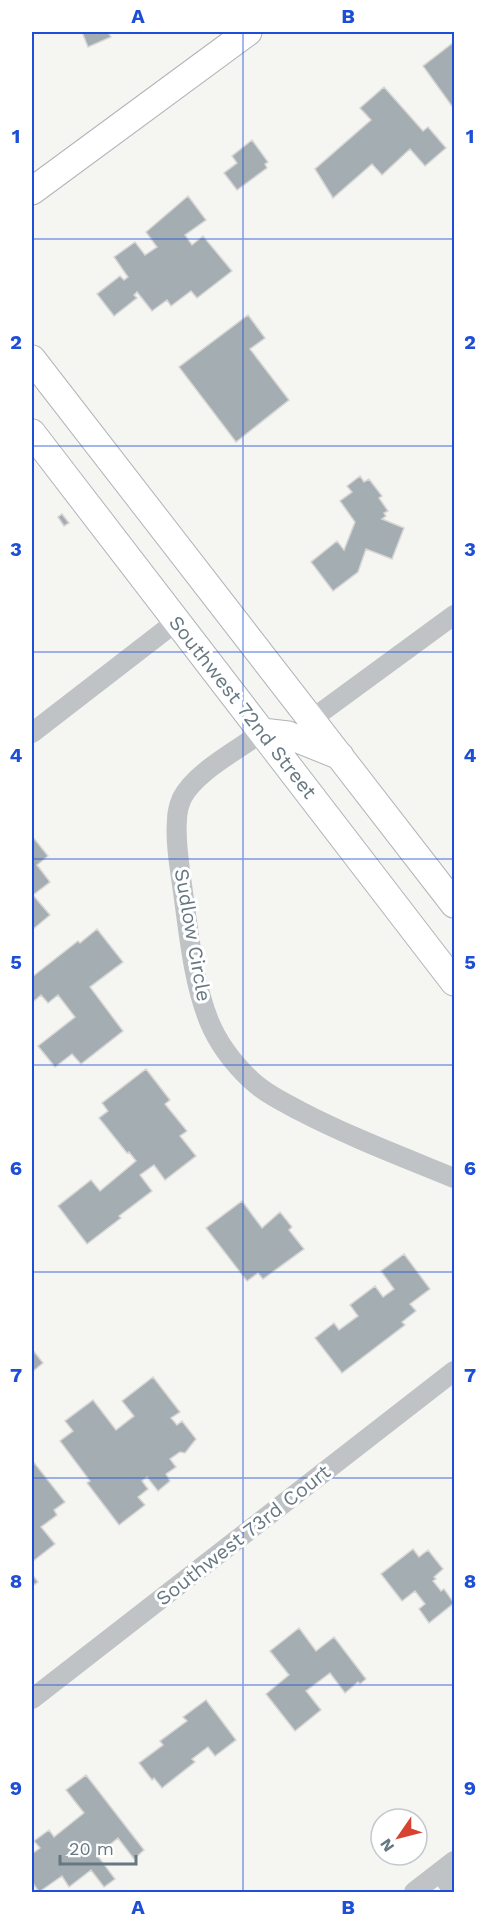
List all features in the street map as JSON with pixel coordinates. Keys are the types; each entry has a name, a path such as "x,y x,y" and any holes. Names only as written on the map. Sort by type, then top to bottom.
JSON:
{"main road":[{"path":"32,191 248,32"},
{"path":"32,359 454,904"},
{"name":"Southwest 72nd Street","path":"32,433 454,982"},
{"path":"262,732 288,735 341,756"}],"street":[{"path":"312,719 454,615"},
{"path":"32,733 177,621"},
{"name":"Sudlow Circle","path":"262,732 197,780 183,798 178,809 176,821 179,864 202,1000 209,1021 238,1066 266,1092 344,1133 454,1178"},
{"name":"Southwest 73rd Court","path":"32,1699 454,1371"},
{"path":"414,1893 447,1867 454,1892"}],"building":[{"path":"82,32 108,32 111,37 88,47"},
{"path":"454,42 454,109 423,66"},
{"path":"384,87 423,131 428,127 446,148 425,166 410,149 382,175 372,164 333,198 315,169 371,120 360,108"},
{"path":"252,140 268,162 265,164 267,168 237,190 224,173 237,163 232,156"},
{"path":"188,196 206,220 185,235 192,245 203,236 232,271 197,298 191,291 171,306 167,300 152,311 137,292 134,295 137,298 114,316 97,294 120,276 124,280 128,277 114,257 135,242 145,255 157,247 146,232"},
{"path":"248,315 265,338 250,349 289,400 236,442 179,367"},
{"path":"360,476 364,482 369,479 382,496 379,498 388,511 384,513 386,516 382,519 404,528 392,559 366,549 358,572 333,591 311,562 337,541 344,550 355,522 340,501 352,492 347,486"},
{"path":"62,514 69,523 64,526 58,517"},
{"path":"32,836 48,856 37,865 50,882 33,895 50,915 32,930"},
{"path":"97,929 123,962 90,987 123,1031 81,1064 72,1054 55,1067 38,1046 75,1017 58,995 48,1003 41,995 34,1001 32,977"},
{"path":"146,1069 170,1100 165,1104 187,1131 180,1136 196,1156 165,1180 154,1165 140,1175 152,1191 87,1244 58,1206 91,1180 100,1191 136,1161 99,1118 108,1111 102,1103"},
{"path":"242,1201 262,1228 280,1212 292,1227 289,1230 304,1249 263,1279 258,1273 247,1281 206,1228"},
{"path":"404,1254 430,1289 410,1304 416,1311 402,1322 405,1325 342,1373 315,1338 334,1323 339,1330 358,1316 350,1305 375,1286 383,1297 394,1289 381,1271"},
{"path":"32,1349 43,1363 32,1372"},
{"path":"153,1377 180,1412 171,1418 177,1425 182,1421 196,1439 185,1453 180,1452 170,1459 176,1467 166,1474 170,1481 158,1491 147,1477 142,1481 148,1489 138,1497 145,1505 119,1525 87,1483 90,1481 60,1441 73,1431 65,1421 93,1400 116,1430 134,1416 122,1401"},
{"path":"32,1460 65,1502 54,1510 57,1515 41,1527 55,1544 32,1562"},
{"path":"413,1549 419,1557 428,1550 443,1569 433,1581 441,1591 444,1589 454,1603 429,1623 419,1609 425,1604 415,1591 402,1601 381,1574"},
{"path":"32,1574 38,1582 32,1586"},
{"path":"299,1628 316,1651 334,1637 366,1679 360,1684 358,1682 345,1693 330,1673 306,1691 321,1710 295,1731 266,1694 289,1675 270,1651"},
{"path":"206,1700 236,1740 215,1756 208,1747 192,1759 195,1762 162,1788 154,1778 152,1780 139,1763 163,1745 160,1741 187,1721 183,1717"},
{"path":"86,1775 144,1850 134,1859 118,1838 97,1855 115,1879 104,1887 91,1870 69,1887 62,1876 39,1892 32,1882 32,1854 40,1848 34,1841 49,1830 54,1837 84,1813 66,1790"}]}
